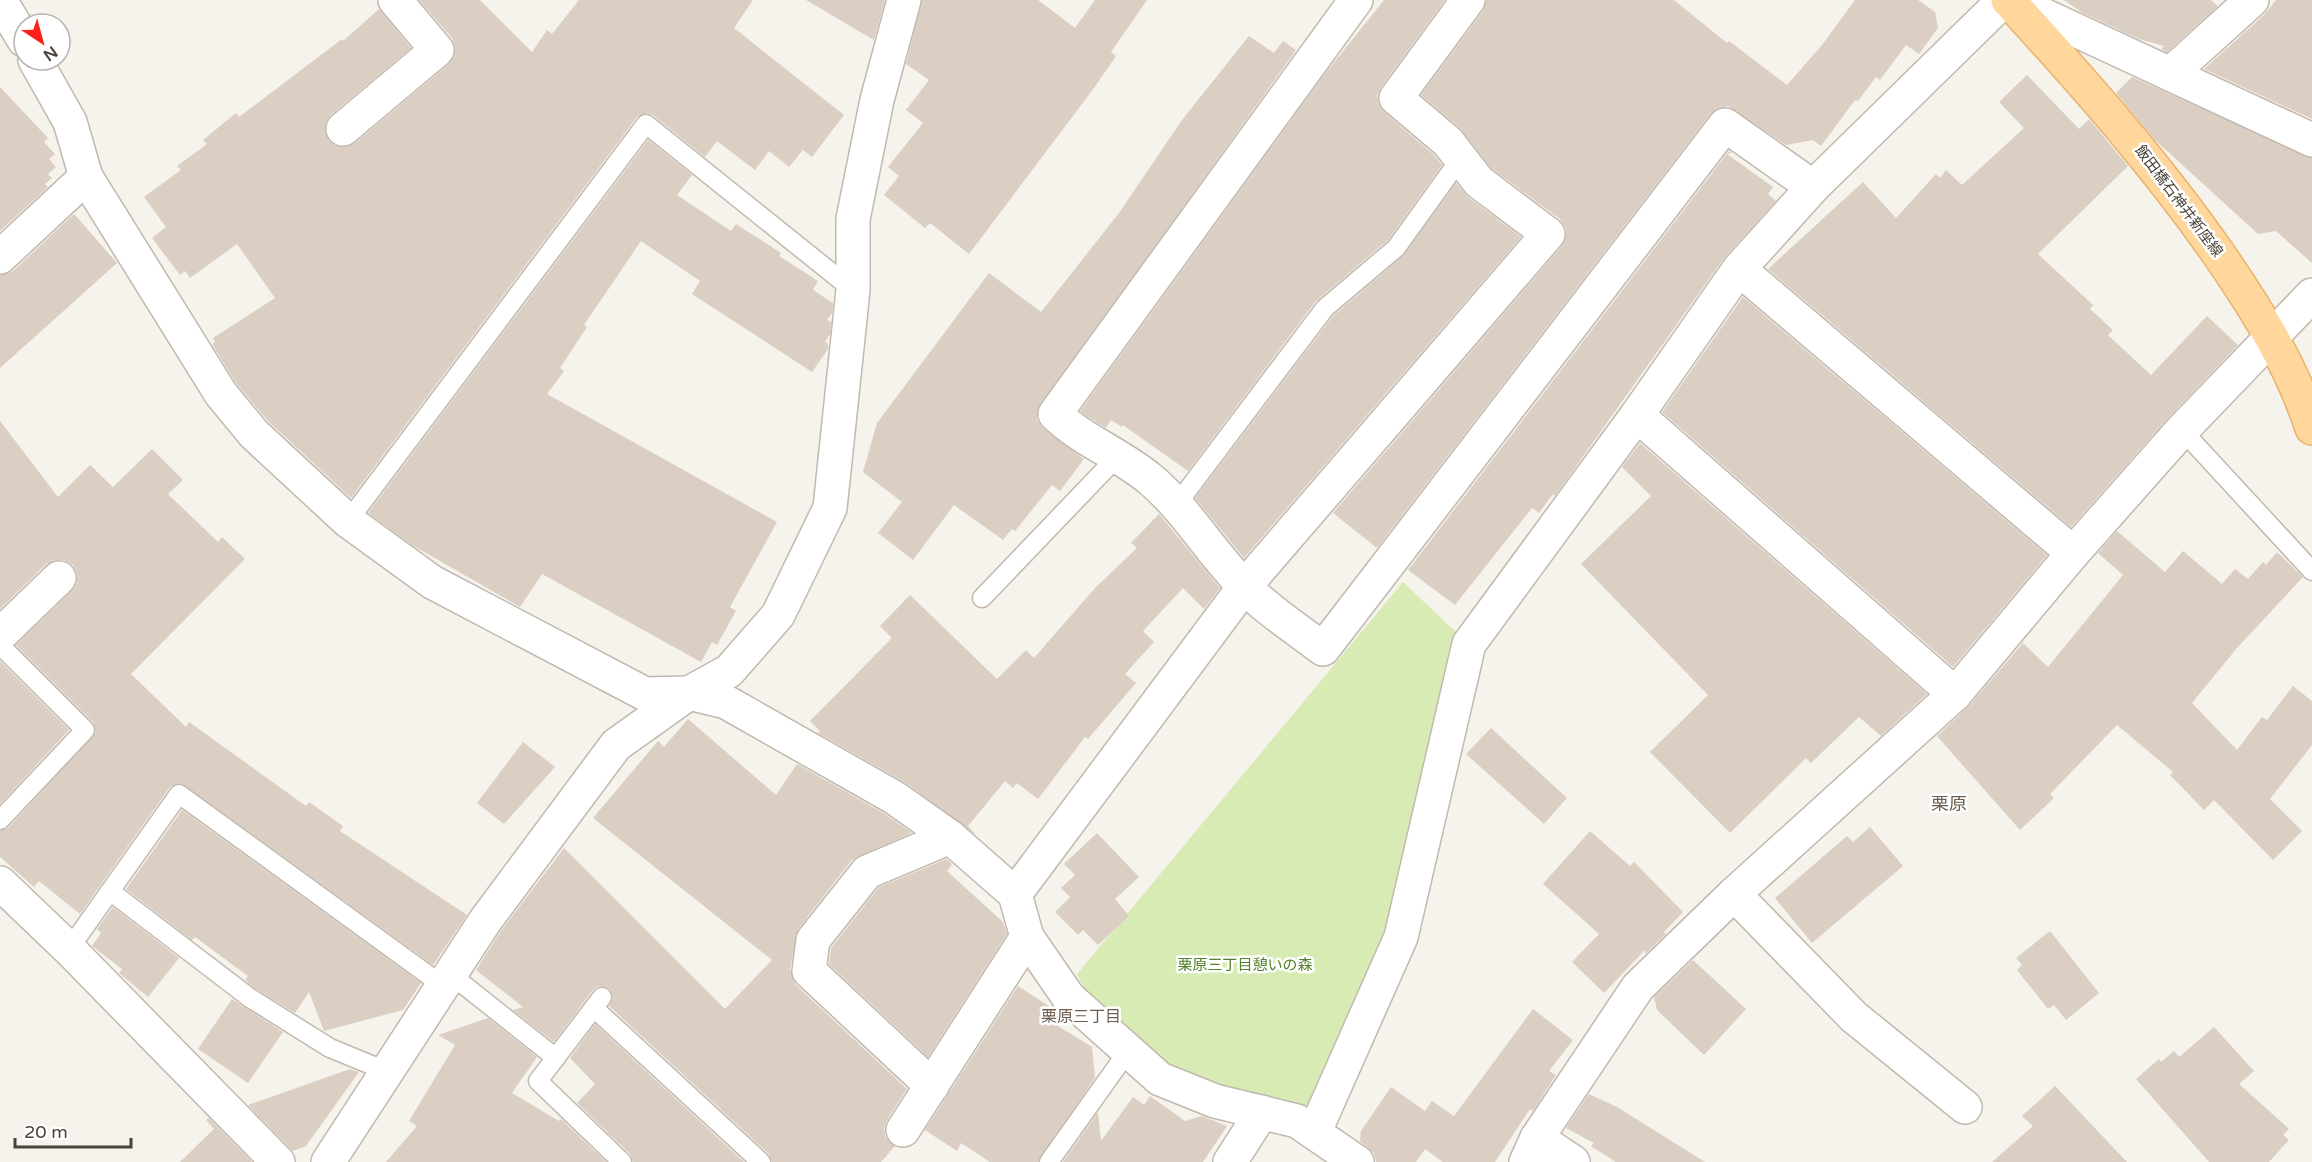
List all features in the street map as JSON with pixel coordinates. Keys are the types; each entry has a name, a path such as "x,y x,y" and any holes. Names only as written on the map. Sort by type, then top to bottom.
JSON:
{"main road":[{"name":"飯田橋石神井新座線","path":"2010,0 2118,120 2188,210 2273,335 2304,403 2312,428"}],"street":[{"path":"343,129 437,50 394,0"},
{"path":"328,1162 485,921 616,745 689,693 729,671 778,615 830,508 853,290 853,219 877,100 904,0"},
{"path":"1356,0 1055,414 1074,433 1118,456 1149,478 1177,504 1244,587 1323,649 1725,125 1813,187"},
{"path":"1015,894 1244,587 1548,234 1479,182 1448,142 1396,98 1468,0"},
{"path":"1315,1131 1401,937 1469,644 1637,415 1739,268 1813,187 2004,0"},
{"path":"2010,0 2312,140"},
{"path":"2170,74 2252,0"},
{"path":"42,72 70,122 86,177 221,393 254,434 348,521 432,582 645,693 689,693 726,702 895,798 950,837 1015,894 1027,937 1069,998 1160,1079 1215,1101 1297,1121 1315,1131 1357,1162"},
{"path":"0,257 86,177"},
{"path":"1739,268 2073,553"},
{"path":"1573,1162 1532,1150 1638,987 1734,894 1955,694 2073,553 2182,430 2312,295"},
{"path":"1637,415 1955,694"},
{"path":"0,635 58,578"},
{"path":"932,1086 809,971 813,940 867,872 950,837"},
{"path":"0,883 69,949 278,1162"},
{"path":"1734,894 1854,1017 1965,1107"},
{"path":"903,1130 1027,937"},
{"path":"1230,1162 1262,1112"}],"lane":[{"path":"348,521 646,124 853,290"},
{"path":"1177,504 1325,308 1396,248 1460,159"},
{"path":"2182,430 2312,571"},
{"path":"982,598 1118,456"},
{"path":"0,645 85,730 0,820"},
{"path":"69,949 179,794 556,1058"},
{"path":"110,891 250,998 330,1048 386,1071"},
{"path":"622,1162 538,1081 598,1002 761,1162"},
{"path":"1049,1162 1128,1051"}],"green space":[{"name":"栗原三丁目憩いの森","path":"1403,582 1459,635 1395,935 1311,1123 1171,1068 1086,991 1077,974"}],"building":[{"path":"419,0 480,0 532,52 547,30 552,34 579,0 753,0 734,28 844,115 812,157 803,150 789,167 769,151 755,170 717,141 705,157 653,115 647,113 637,117 351,498 268,421 236,383 212,344 215,342 213,338 275,298 237,244 190,278 185,271 180,275 152,238 166,227 144,197 181,170 177,166 207,144 203,140 236,113 239,117 342,39 343,41 379,9 411,48 331,115 326,122 325,132 329,141 336,146 346,147 355,143 449,64 454,57 455,47 452,38"},
{"path":"806,0 885,0 874,40"},
{"path":"922,0 1038,0 1075,28 1095,0 1147,0 1111,52 1116,56 1094,88 969,254 930,223 925,228 884,195 899,176 888,167 923,123 906,110 929,80 906,64"},
{"path":"1384,0 1445,0 1381,87 1377,96 1384,112 1434,155 1442,165 1388,240 1316,301 1188,471 1123,425 1122,427 1111,420 1106,428 1088,417 1080,411 1327,71"},
{"path":"1486,0 1674,0 1727,43 1729,41 1787,85 1822,45 1855,0 1918,0 1935,12 1938,28 1919,54 1906,45 1880,80 1876,77 1858,101 1855,100 1821,146 1813,140 1786,145 1728,106 1718,108 1711,113 1377,548 1333,513 1562,246 1566,238 1566,228 1560,219 1492,169 1460,128 1421,95 1483,11"},
{"path":"2064,0 2211,0 2218,6 2167,52 2161,49 2164,46 2139,39 2081,12"},
{"path":"2276,0 2312,0 2312,119 2204,69 2265,14"},
{"path":"1249,36 1274,53 1283,41 1296,50 1037,411 1037,420 1043,428 1084,459 1060,491 1052,485 1015,531 1012,529 1003,540 954,505 913,560 878,533 902,502 863,472 877,423 989,273 1041,312 1119,213 1182,120"},
{"path":"2027,75 2079,129 2089,119 2128,166 2038,254 2093,305 2090,309 2113,330 2108,335 2151,375 2207,316 2238,345 2168,418 2071,527 1768,269 1863,182 1896,218 1936,174 1940,178 1946,170 1962,185 2024,128 1999,102"},
{"path":"2132,77 2312,158 2312,263 2276,231 2258,234 2155,140 2116,93"},
{"path":"0,87 48,138 44,142 55,154 49,159 56,167 48,174 52,178 45,184 48,187 0,231"},
{"path":"648,140 692,175 677,195 731,231 736,224 781,253 779,256 818,281 813,290 833,303 832,313 827,320 831,322 830,334 825,342 828,344 828,349 812,372 692,294 700,281 641,241 584,325 587,327 560,368 564,371 547,394 777,522 730,607 736,611 717,645 712,642 701,662 542,574 520,607 412,545 368,513"},
{"path":"1729,151 1732,153 1727,154 1773,187 1768,194 1776,201 1724,258 1555,496 1553,494 1539,513 1532,508 1455,605 1408,570"},
{"path":"1456,183 1468,197 1521,237 1244,558 1195,498 1333,316 1403,256"},
{"path":"74,214 117,263 0,368 0,275 13,271"},
{"path":"1743,297 2047,555 1953,667 1662,412"},
{"path":"0,421 58,497 90,465 113,487 152,449 183,480 168,494 218,542 222,537 245,559 131,674 186,727 189,722 306,806 309,802 343,826 340,831 467,915 433,965 181,783 170,787 80,914 39,881 34,887 0,857 0,831 8,828 96,732 93,722 16,645 72,591 77,583 77,574 73,565 64,560 55,560 46,564 0,609"},
{"path":"1640,443 1927,694 1881,736 1859,717 1811,763 1806,758 1730,833 1650,752 1708,695 1581,564 1651,496 1622,467"},
{"path":"1159,514 1220,588 1204,609 1183,588 1143,631 1154,642 1125,674 1136,683 1088,739 1085,737 1038,799 1017,783 1013,788 1005,781 968,826 976,835 906,783 818,733 820,731 810,721 892,638 880,626 910,595 997,679 1026,650 1034,658 1095,588 1137,548 1131,543"},
{"path":"2117,531 2165,572 2183,551 2222,584 2235,569 2248,579 2263,562 2266,565 2277,552 2303,577 2237,648 2192,703 2237,750 2262,717 2267,720 2293,686 2312,701 2312,745 2270,799 2302,831 2273,860 2214,800 2204,810 2170,775 2173,772 2117,725 2050,794 2054,798 2020,830 1937,736 1969,706 2023,643 2048,667 2123,575 2098,553"},
{"path":"0,661 69,730 0,804"},
{"path":"688,719 776,795 797,764 885,814 912,833 852,860 798,929 790,969 796,985 907,1089 887,1120 884,1129 886,1138 895,1146 881,1162 772,1162 769,1154 609,1006 613,998 608,988 598,986 593,990 554,1042 513,1010 523,1007 476,970 500,932 564,848 725,1009 772,960 593,818 658,741 664,747"},
{"path":"1491,728 1567,798 1544,824 1466,754"},
{"path":"523,742 555,767 504,824 477,803"},
{"path":"182,810 421,983 403,1010 324,1031 309,992 295,1013 256,989 245,980 248,976 195,937 192,940 126,889"},
{"path":"1870,827 1903,866 1812,943 1775,898 1847,836 1853,842"},
{"path":"1590,831 1630,866 1634,862 1683,912 1664,932 1666,934 1645,954 1645,950 1604,993 1572,962 1599,934 1543,884"},
{"path":"1097,833 1139,877 1115,899 1129,916 1098,945 1083,930 1078,935 1055,912 1070,897 1061,888 1075,875 1064,864"},
{"path":"946,859 952,864 947,871 1003,922 1007,934 928,1057 829,964 831,948 879,887"},
{"path":"113,907 179,958 148,997 119,973 122,969 92,946 101,933 97,929"},
{"path":"2050,931 2099,993 2066,1020 2054,1005 2048,1009 2017,970 2022,965 2016,958"},
{"path":"1693,960 1746,1009 1704,1055 1657,1010 1654,997"},
{"path":"1018,986 1055,1010 1048,1020 1092,1047 1095,1078 1038,1162 990,1162 961,1143 957,1151 925,1130"},
{"path":"232,999 283,1032 248,1083 198,1049"},
{"path":"1533,1009 1573,1040 1549,1071 1556,1075 1533,1111 1530,1109 1495,1162 1443,1162 1425,1149 1416,1162 1376,1162 1374,1153 1360,1141 1361,1131 1391,1087 1425,1111 1432,1101 1454,1116"},
{"path":"488,1018 537,1057 512,1093 559,1121 561,1119 606,1162 386,1162 417,1126 409,1121 455,1045 438,1035"},
{"path":"595,1024 744,1162 633,1162 630,1154 577,1103 595,1084 570,1058"},
{"path":"2214,1027 2254,1071 2239,1084 2289,1129 2283,1135 2289,1140 2269,1162 2209,1162 2136,1079 2159,1059 2161,1062 2174,1051 2179,1057"},
{"path":"350,1069 359,1072 306,1146 293,1151 248,1105"},
{"path":"2055,1086 2127,1162 1992,1162 2033,1126 2022,1116"},
{"path":"1589,1094 1617,1107 1705,1162 1616,1162 1591,1146 1594,1143 1566,1128"},
{"path":"1150,1096 1185,1121 1202,1116 1227,1126 1203,1162 1063,1162 1098,1112 1101,1141 1133,1097 1144,1105"},
{"path":"209,1118 252,1162 180,1162 214,1129 206,1120"}],"district":[{"name":"栗原","path":"1949,804"},
{"name":"栗原三丁目","path":"1081,1016"}]}
